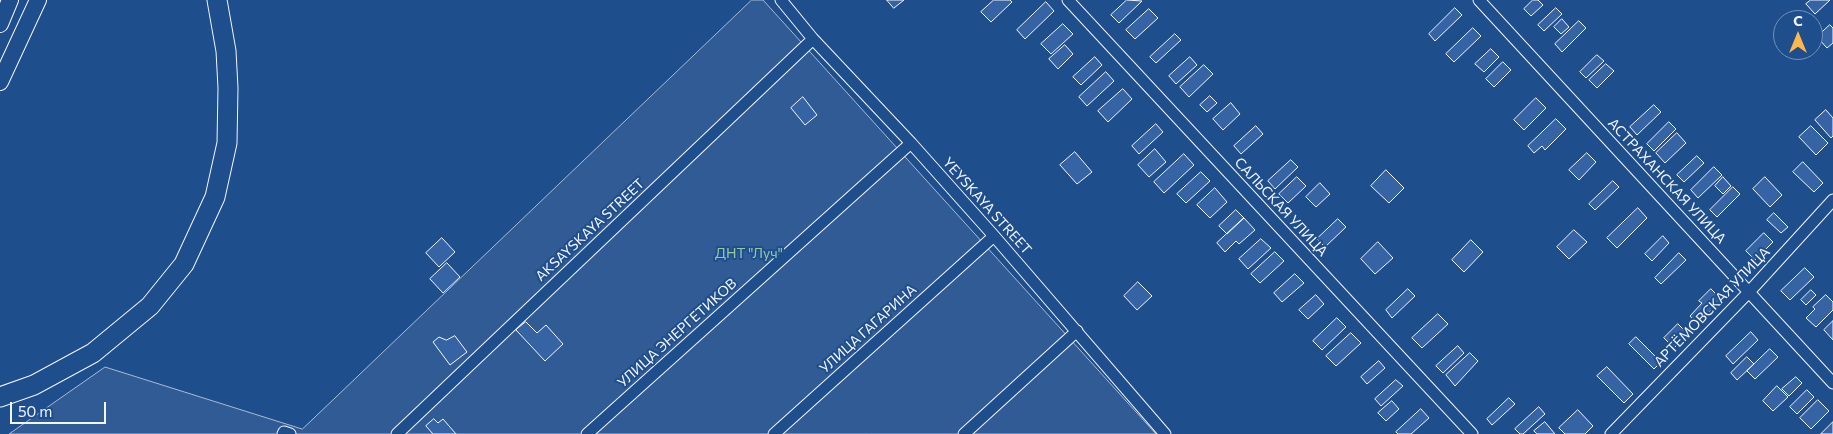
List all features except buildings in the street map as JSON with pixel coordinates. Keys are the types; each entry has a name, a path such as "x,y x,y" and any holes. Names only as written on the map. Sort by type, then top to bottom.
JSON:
{"main road":[{"path":"0,24 10,0"},
{"path":"0,82 38,0"},
{"path":"0,397 34,385 93,353 150,306 184,264 215,197 227,143 228,88 226,51 217,0"}],"street":[{"name":"YEYSKAYA STREET","path":"782,0 813,39 911,143 1077,331 1159,432"},
{"name":"САЛЬСКАЯ УЛИЦА","path":"1068,0 1472,434"},
{"name":"АСТРАХАНСКАЯ УЛИЦА","path":"1479,0 1833,383"},
{"name":"AKSAYSKAYA STREET","path":"397,434 813,39"},
{"name":"УЛИЦА ЭНЕРГЕТИКОВ","path":"586,434 911,143"},
{"name":"АРТЁМОВСКАЯ УЛИЦА","path":"1611,434 1749,292 1833,200"},
{"name":"УЛИЦА ГАГАРИНА","path":"774,434 994,236"},
{"path":"964,434 1077,331"}],"shaded area":[{"name":"ДНТ \"Луч\"","path":"752,0 763,0 1156,434 9,434 105,367 302,429"}]}
